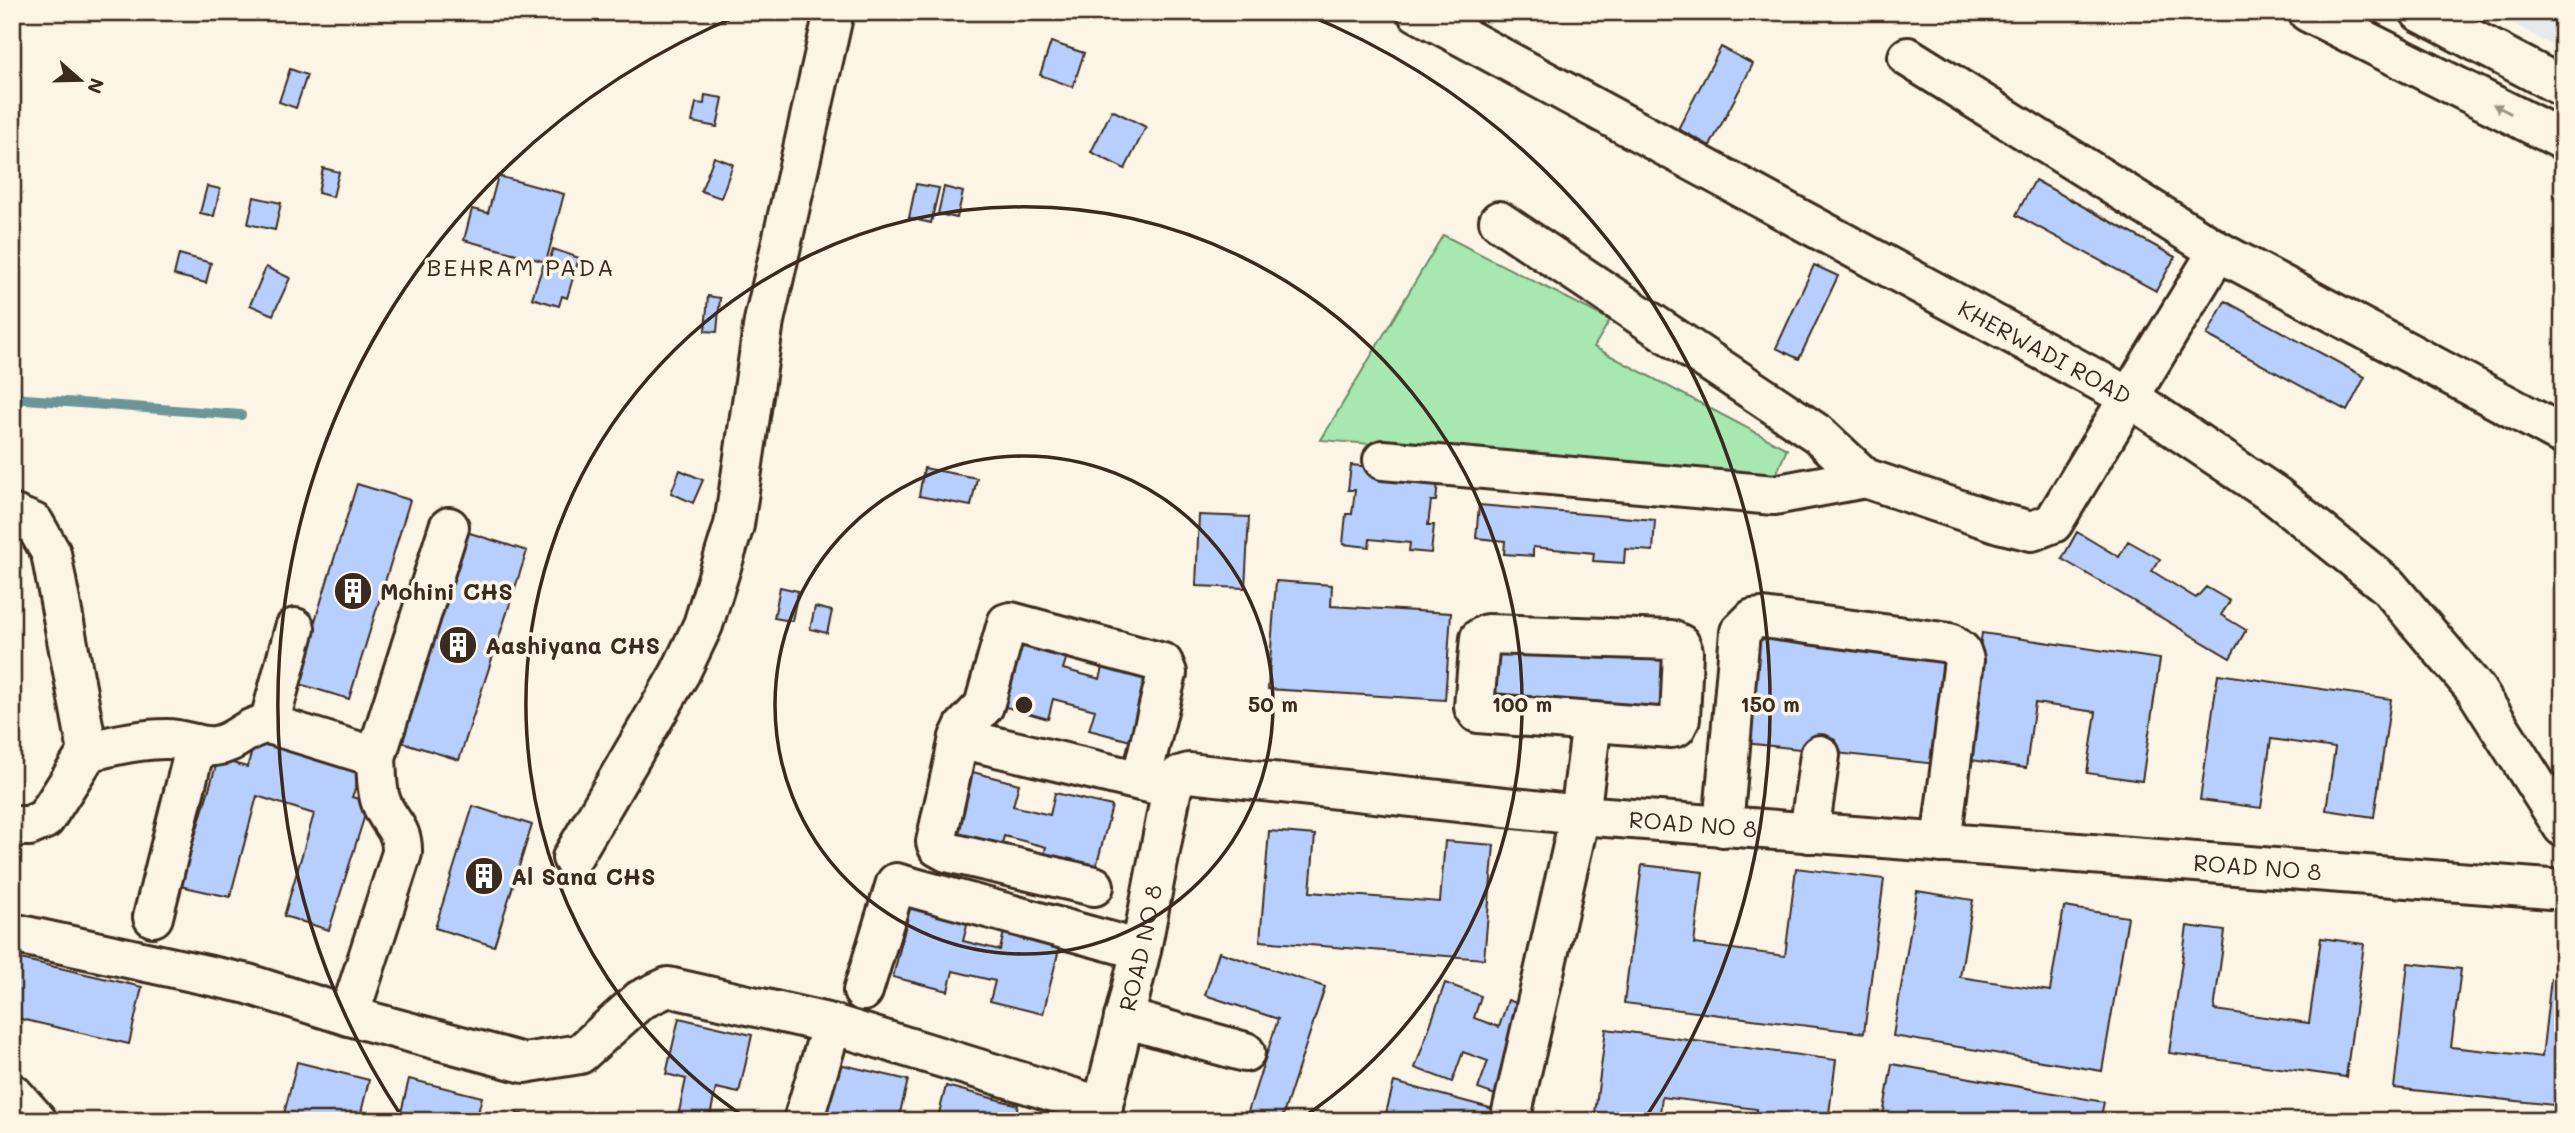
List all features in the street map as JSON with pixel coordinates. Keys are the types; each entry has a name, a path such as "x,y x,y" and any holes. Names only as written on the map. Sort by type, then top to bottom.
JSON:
{"street":[{"path":"572,858 680,673 702,625 730,538 764,321 834,12"},
{"name":"KHERWADI ROAD","path":"1417,12 2129,397 2276,496 2388,586 2476,690 2563,827"},
{"path":"2308,12 2563,140"},
{"path":"2420,12 2563,87"},
{"path":"1908,57 2218,250 2563,435"},
{"path":"1499,221 1818,434 1865,478 1999,523 2032,531 2053,523 2218,250"},
{"path":"1383,460 1774,495 1865,478"},
{"path":"12,514 34,523 51,553 88,752"},
{"path":"349,1016 402,853 402,838 397,826 388,817 379,798 376,757 449,527"},
{"path":"1723,827 1740,632 1753,619 1763,618 1950,643 1961,651 1964,660 1941,843"},
{"path":"959,738 1156,784 1167,673 1163,663 1007,623 985,706 964,727 959,738 936,842 938,847 947,852 1094,886"},
{"path":"268,724 295,628"},
{"path":"1487,634 1671,640 1680,644 1683,652 1680,719 1676,726 1671,728 1592,722 1478,713 1474,706 1480,638 1487,634"},
{"path":"1510,1121 1580,815 1592,722"},
{"path":"12,826 29,826 45,820 88,752 117,744 169,739 212,747 229,743 254,725 268,724 376,757"},
{"path":"153,917 196,744"},
{"path":"1809,833 1820,755"},
{"name":"ROAD NO 8","path":"1101,1114 1141,950 1156,784 1189,773 1580,815 2563,890"},
{"path":"863,991 896,883 1141,950"},
{"path":"12,933 248,984 349,1016 524,1063 580,1054 640,1000 668,987 832,1024 1101,1114"},
{"path":"1124,1018 1245,1052"},
{"path":"803,1121 832,1024"},
{"path":"12,1093 37,1121"}],"shaded area":[{"path":"2493,12 2563,12 2563,52"}],"green space":[{"path":"1443,235 1610,320 1594,347 1787,449 1775,477 1321,440"}],"building":[{"path":"1051,42 1084,53 1073,87 1040,75"},
{"path":"1721,47 1753,64 1710,146 1678,129"},
{"path":"290,69 307,75 296,108 279,102"},
{"path":"705,95 723,98 717,127 692,122 696,103 704,104"},
{"path":"1112,110 1146,127 1125,169 1091,152"},
{"path":"714,157 733,164 721,198 701,191"},
{"path":"323,168 339,172 333,197 318,193"},
{"path":"498,176 564,194 546,262 464,240 472,209 488,213"},
{"path":"2035,180 2175,257 2156,291 2016,215"},
{"path":"916,184 939,188 931,223 909,218"},
{"path":"207,186 220,189 214,216 200,213"},
{"path":"944,187 963,192 957,218 938,214"},
{"path":"254,197 281,203 275,230 248,224"},
{"path":"553,249 579,258 567,298 562,296 559,306 532,298 544,263 548,265"},
{"path":"179,254 211,263 206,283 174,275"},
{"path":"1814,265 1838,276 1799,359 1776,348"},
{"path":"266,267 290,278 273,315 250,305"},
{"path":"708,296 720,298 717,332 705,331"},
{"path":"2225,301 2365,377 2347,411 2207,335"},
{"path":"1351,465 1439,474 1436,501 1431,501 1428,525 1434,525 1431,553 1409,551 1410,543 1370,539 1369,547 1343,544 1346,514 1352,514 1355,490 1348,490"},
{"path":"924,468 977,478 971,506 919,496"},
{"path":"680,470 703,480 693,503 671,493"},
{"name":"Mohini CHS","path":"357,484 410,500 349,699 296,683"},
{"path":"1479,505 1655,520 1653,551 1625,549 1624,563 1593,561 1594,553 1533,547 1533,556 1504,554 1505,541 1476,538"},
{"path":"1199,515 1249,517 1245,588 1196,586"},
{"name":"Aashiyana CHS","path":"457,529 527,551 459,760 389,738"},
{"path":"2077,532 2119,557 2128,541 2160,559 2152,571 2196,598 2206,587 2230,601 2221,615 2246,630 2230,658 2062,559"},
{"path":"1276,581 1332,585 1331,606 1451,613 1445,700 1268,689"},
{"path":"780,587 798,591 792,621 774,618"},
{"path":"815,607 832,611 827,633 810,629"},
{"path":"1012,630 1070,646 1063,669 1100,679 1106,656 1162,672 1142,744 1089,730 1095,710 1053,699 1048,719 992,703"},
{"path":"1982,633 2160,659 2142,781 2087,773 2096,712 2035,703 2026,768 1964,759"},
{"path":"1748,637 1948,659 1936,764 1736,742"},
{"path":"1485,640 1675,651 1671,713 1481,702"},
{"path":"2218,674 2391,699 2374,817 2326,810 2335,748 2271,739 2261,808 2200,800"},
{"path":"257,735 363,768 352,797 369,802 329,930 284,916 314,814 257,796 230,897 180,886 218,759 247,767"},
{"path":"961,769 1019,784 1013,806 1050,815 1055,793 1112,806 1093,879 1041,866 1046,847 1004,836 999,856 943,843"},
{"name":"Al Sana CHS","path":"473,806 532,825 494,946 435,928"},
{"path":"1269,831 1315,835 1310,892 1440,902 1445,841 1494,845 1484,959 1260,941"},
{"path":"1642,865 1703,872 1694,944 1785,956 1796,868 1884,879 1864,1033 1624,1003"},
{"path":"1917,891 1973,900 1960,977 2050,991 2064,907 2128,917 2102,1071 1893,1036"},
{"path":"911,904 969,918 963,941 1000,950 1005,927 1061,941 1043,1014 990,1001 995,981 953,971 948,991 893,977"},
{"path":"2187,926 2225,931 2214,1010 2309,1023 2321,938 2364,944 2346,1077 2169,1053"},
{"path":"1219,952 1325,987 1281,1121 1245,1121 1278,1019 1205,995"},
{"path":"12,957 142,987 129,1044 12,1017"},
{"path":"2408,963 2461,969 2451,1047 2542,1057 2551,978 2563,979 2563,1106 2394,1088"},
{"path":"1445,983 1481,996 1474,1018 1499,1027 1508,1000 1533,1009 1513,1032 1504,1060 1516,1064 1504,1098 1478,1089 1488,1061 1463,1052 1452,1082 1415,1068"},
{"path":"679,1018 752,1035 739,1093 716,1088 709,1121 677,1121 686,1079 666,1074"},
{"path":"1606,1029 1836,1060 1828,1121 1755,1121 1757,1109 1662,1097 1659,1121 1594,1121"},
{"path":"297,1062 369,1080 359,1121 295,1121 283,1118"},
{"path":"835,1063 908,1080 898,1121 822,1120"},
{"path":"1892,1064 2104,1102 2100,1121 1882,1121"},
{"path":"409,1079 482,1097 476,1121 399,1121"},
{"path":"1394,1082 1505,1112 1503,1121 1384,1121"},
{"path":"946,1086 1018,1105 1014,1121 937,1121"},
{"path":"517,1113 550,1121 515,1121"}],"waterway":[{"path":"12,398 241,415"}],"place":[{"name":"Mohini CHS","path":"353,591"},
{"name":"Aashiyana CHS","path":"458,645"},
{"name":"Al Sana CHS","path":"484,876"}],"district":[{"name":"BEHRAM PADA","path":"521,266"}]}
